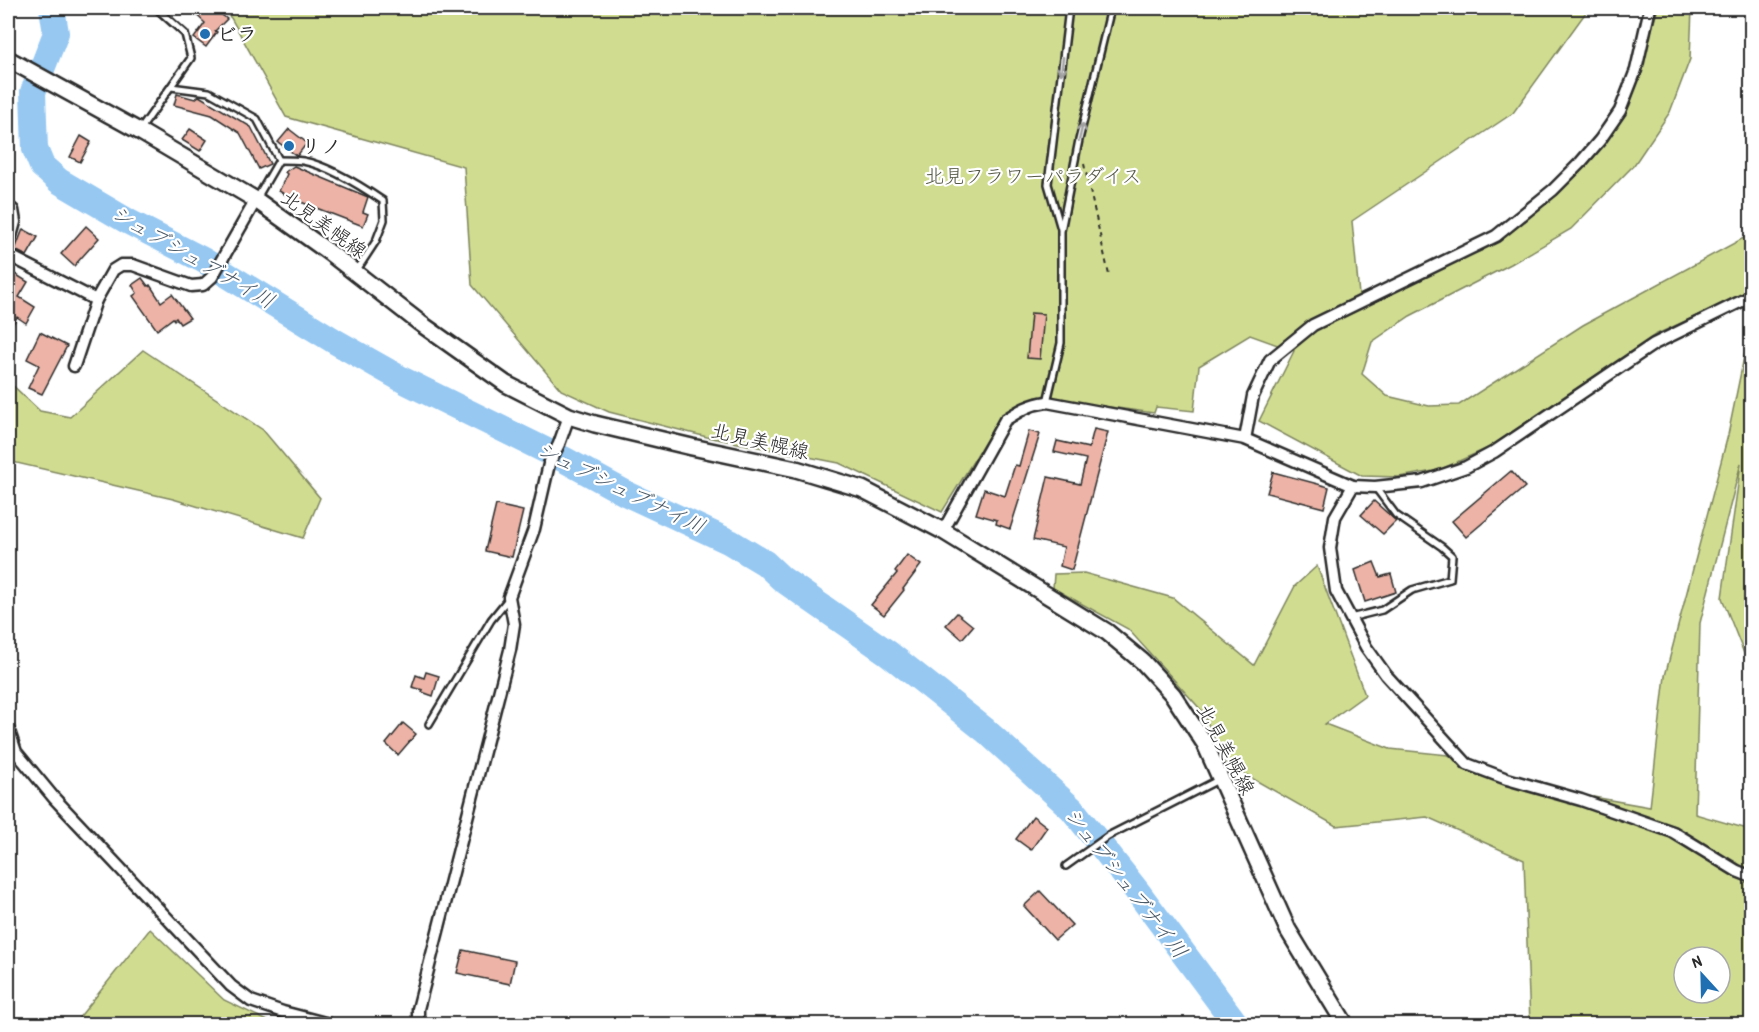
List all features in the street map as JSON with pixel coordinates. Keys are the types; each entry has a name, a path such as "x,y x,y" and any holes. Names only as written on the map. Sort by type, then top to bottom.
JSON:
{"main road":[{"name":"北見美幌線","path":"8,59 139,131 256,200 356,272 420,323 506,384 569,416 595,424 796,470 862,489 942,531 1107,632 1143,662 1179,705 1204,744 1288,930 1345,1024"}],"street":[{"path":"1245,439 1253,396 1269,360 1313,325 1496,236 1553,189 1581,162 1620,111 1636,70 1650,8"},
{"path":"74,366 96,300 113,270 121,265 133,265 192,286 203,285 212,277 224,259 256,200"},
{"path":"8,207 13,210 15,222 8,247"},
{"path":"8,255 96,300"},
{"path":"942,531 1005,420 1034,404 1047,402 1245,439 1353,486 1375,487 1422,482 1466,467 1494,452 1654,344 1752,296"},
{"path":"418,1024 418,1009 510,650 514,624 509,597 534,529 549,464 569,416"},
{"path":"1353,486 1335,517 1330,548 1336,591 1366,647 1386,675 1467,764 1673,832 1737,871 1752,877"},
{"path":"8,728 16,752 54,798 231,986 251,1001 329,1024"}],"lane":[{"path":"139,131 191,58 185,34 156,8"},
{"path":"1061,231 1047,184 1069,8"},
{"path":"1047,402 1061,343 1061,231 1079,140 1111,8"},
{"path":"171,87 209,92 257,119 279,160"},
{"path":"256,200 279,160"},
{"path":"279,160 304,161 332,171 361,185 383,201 384,220 376,241 356,272"},
{"path":"1350,618 1382,610 1412,590 1450,579 1452,556 1396,515 1375,487"},
{"path":"429,724 491,620 509,597"},
{"path":"1066,866 1108,836 1220,779"}],"path":[{"path":"1084,163 1109,275"}],"green space":[{"name":"北見フラワーパラダイス","path":"219,8 1589,8 1513,113 1352,221 1359,295 1481,251 1579,173 1630,105 1658,8 1692,8 1690,59 1670,112 1634,165 1571,229 1511,264 1410,316 1372,342 1362,374 1387,396 1429,406 1459,405 1583,325 1751,234 1751,291 1655,335 1488,448 1439,470 1399,477 1362,476 1259,421 1294,351 1250,335 1199,366 1194,411 1156,407 1154,413 1036,397 1005,414 942,512 839,463 707,437 609,412 561,390 472,285 464,167 286,117 231,18"},
{"path":"1751,323 1751,671 1722,598 1741,463 1700,623 1695,814 1751,830 1751,1024 1530,1024 1524,860 1427,817 1336,826 1227,764 1202,711 1128,629 1053,588 1054,574 1084,573 1173,598 1254,665 1295,586 1317,566 1365,695 1325,724 1390,749 1448,755 1520,784 1650,807 1665,676 1728,435"},
{"path":"143,350 263,430 320,498 303,538 173,499 8,461 8,381 40,411 70,417"},
{"path":"150,929 224,1000 274,1024 74,1024"}],"building":[{"path":"189,8 213,8 227,19 215,31 217,32 206,47 194,38 205,23"},
{"path":"177,94 195,99 199,96 251,127 270,164 259,169 240,133 212,115 174,105"},
{"path":"190,129 207,140 200,151 182,140"},
{"path":"289,129 307,143 297,156 278,142"},
{"path":"81,136 91,142 80,162 70,157"},
{"path":"294,166 368,197 363,212 368,214 363,226 293,199 279,191 287,174 285,172"},
{"path":"86,226 99,238 74,266 61,254"},
{"path":"23,229 38,237 27,256 15,250"},
{"path":"15,274 28,282 19,297 35,307 26,323 17,317 8,333 8,286"},
{"path":"142,278 148,286 150,285 161,302 172,294 190,318 180,324 176,318 174,320 173,318 157,330 133,296 137,293 132,285"},
{"path":"1031,313 1044,314 1040,359 1027,358"},
{"path":"40,332 67,346 42,394 28,388 39,365 27,359"},
{"path":"1094,429 1108,432 1072,570 1060,566 1064,547 1033,540 1048,477 1080,484 1086,459 1054,452 1057,441 1089,448"},
{"path":"1029,431 1040,434 1010,529 996,524 997,520 976,514 984,489 1005,496 1015,465 1019,466"},
{"path":"1511,471 1525,487 1466,537 1452,521"},
{"path":"1273,472 1329,487 1324,508 1267,493"},
{"path":"1374,501 1396,521 1383,534 1361,515"},
{"path":"496,505 523,511 512,557 485,551"},
{"path":"907,555 921,565 884,615 871,605 897,573 895,571"},
{"path":"1374,562 1380,577 1391,574 1396,592 1365,602 1355,570"},
{"path":"957,613 973,626 962,639 946,625"},
{"path":"426,672 439,676 433,696 412,687 416,675 424,678"},
{"path":"403,723 416,734 398,755 386,744"},
{"path":"1033,816 1047,827 1031,850 1016,839"},
{"path":"1040,891 1072,925 1055,940 1024,906"},
{"path":"463,950 515,961 510,984 457,973"}],"waterway":[{"name":"シュブシュブナイ川","path":"52,8 56,33 33,92 35,149 42,166 59,181 129,222 203,260 336,342 405,381 565,460 627,494 730,542 765,563 782,579 888,653 985,730 1072,809 1137,891 1236,1024"}],"place":[{"name":"ビラ","path":"205,34"},
{"name":"リノ","path":"289,146"}]}
